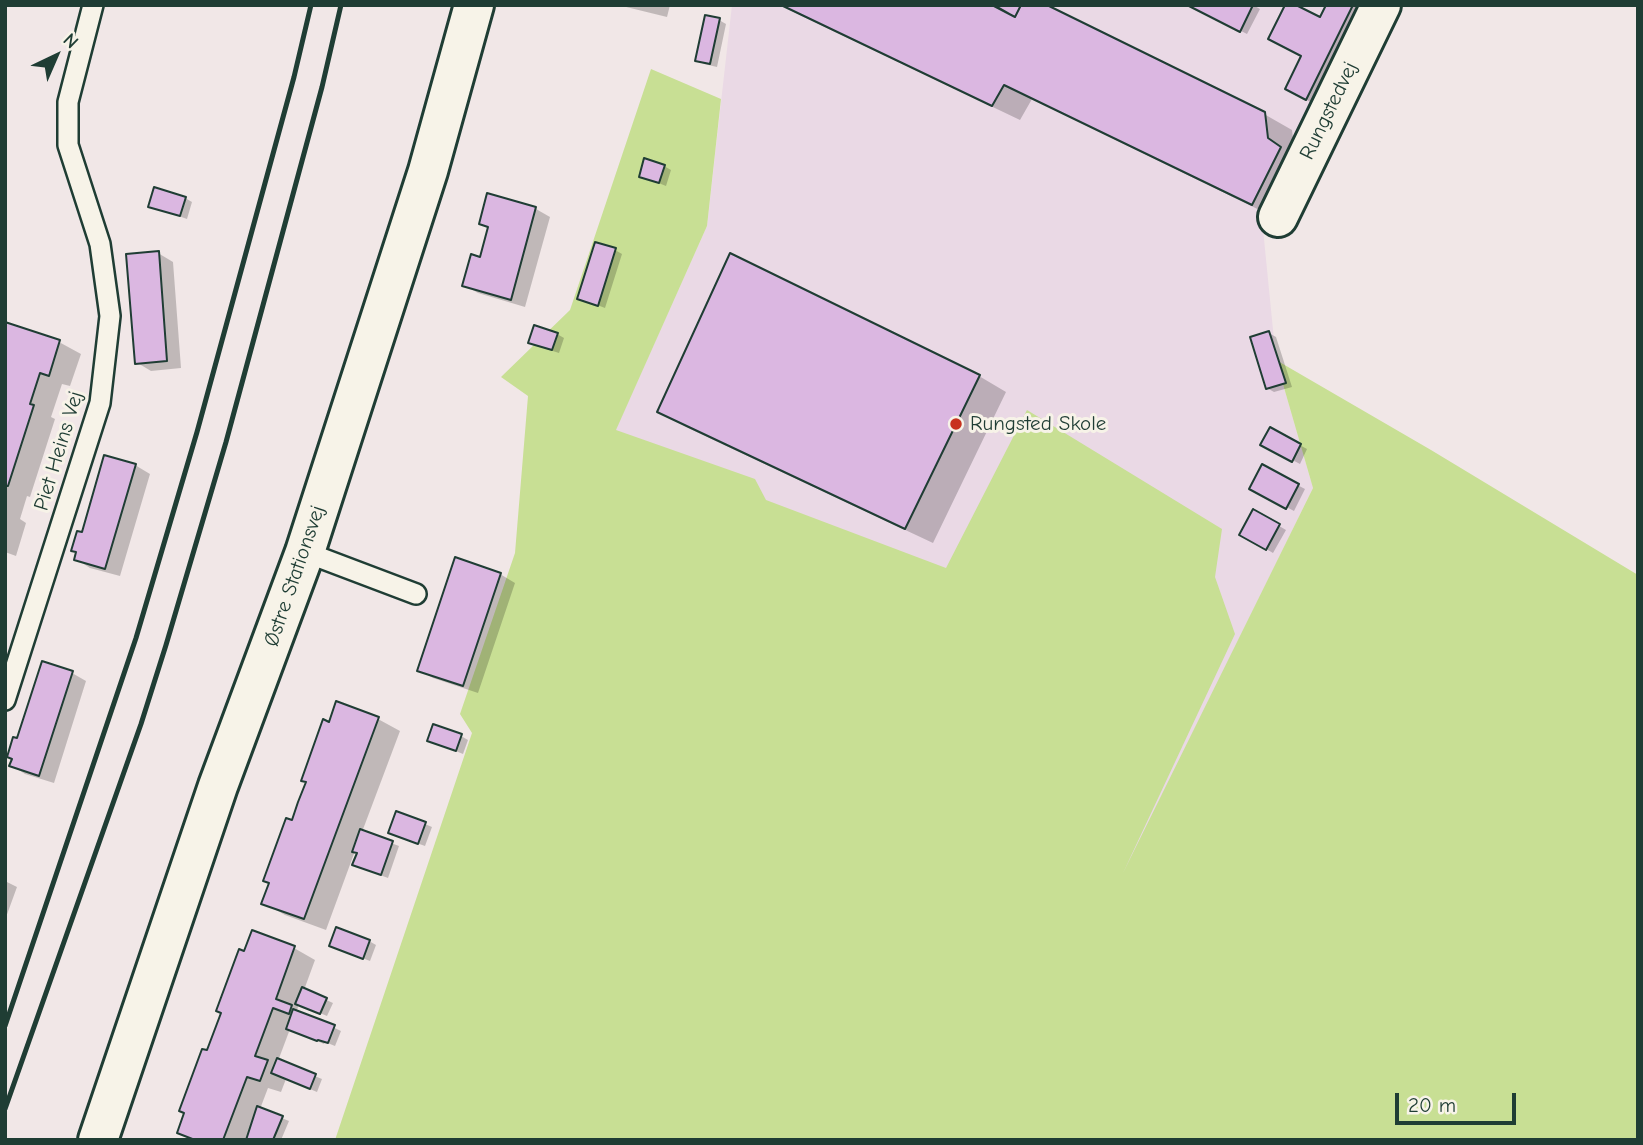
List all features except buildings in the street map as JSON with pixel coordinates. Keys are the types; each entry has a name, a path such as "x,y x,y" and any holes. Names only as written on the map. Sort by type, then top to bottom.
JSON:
{"street":[{"name":"Østre Stationsvej","path":"98,1140 218,786 305,552 428,171 474,5"},
{"name":"Rungstedvej","path":"1278,217 1381,5"}],"lane":[{"name":"Piet Heins Vej","path":"5,700 100,404 110,316 100,244 68,145 68,102 93,5"},
{"path":"305,552 416,594"}],"shaded area":[{"name":"Rungsted Skole","path":"732,5 1369,5 1263,229 1276,360 1313,488 1099,926 518,647 707,226"}],"green space":[{"path":"651,69 721,99 707,226 616,430 755,479 766,500 946,568 1027,410 1222,529 1215,577 1235,634 1123,873 1313,488 1276,360 1638,575 1638,1140 335,1140 472,733 460,714 515,553 528,396 501,377 570,310"}],"railway":[{"path":"5,1026 136,638 197,432 294,77 311,5"},
{"path":"5,1109 141,724 166,645 226,442 322,87 341,5"}],"place":[{"name":"Rungsted Skole","path":"956,424"}]}
